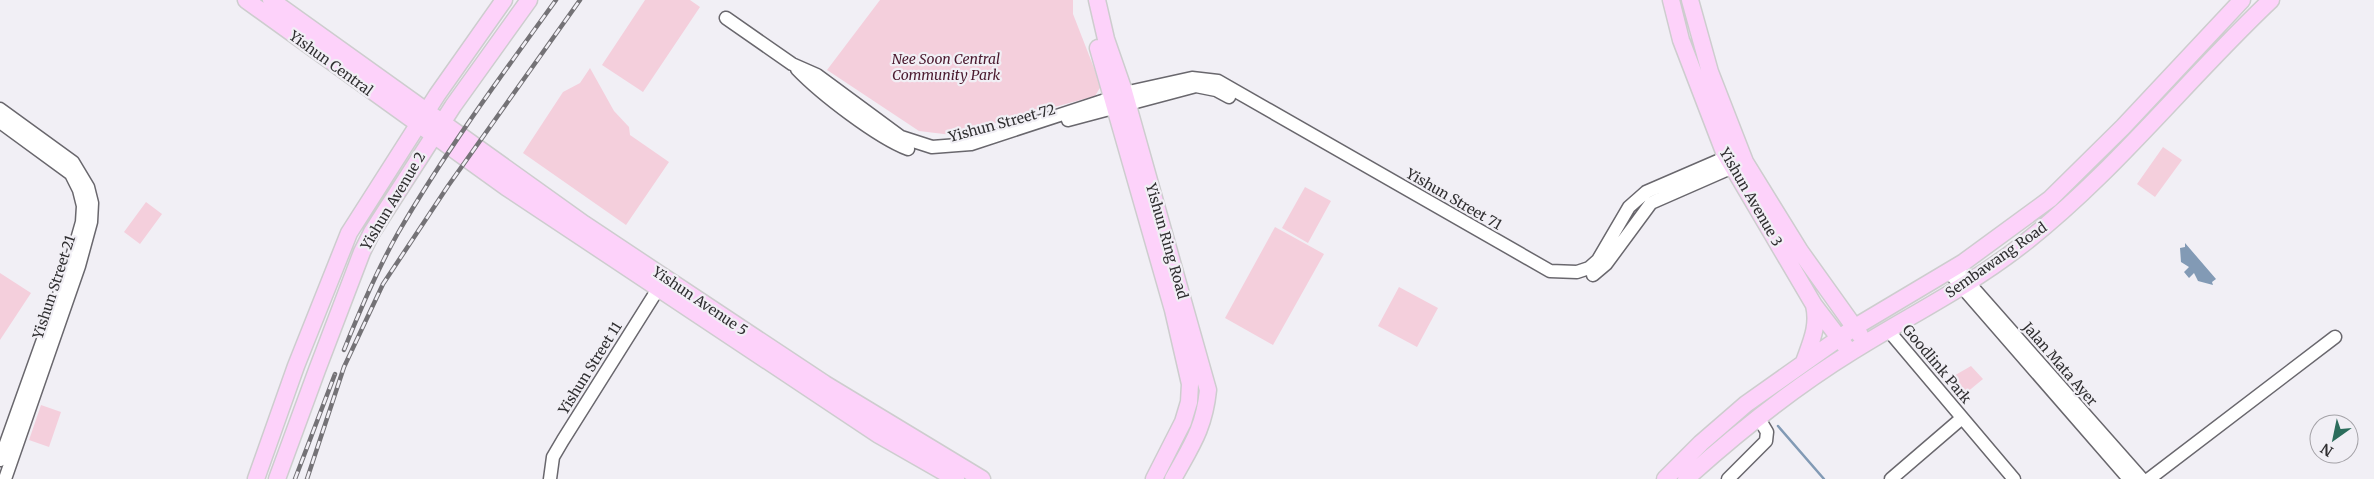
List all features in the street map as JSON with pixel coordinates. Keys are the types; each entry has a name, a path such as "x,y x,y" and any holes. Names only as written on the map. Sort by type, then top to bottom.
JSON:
{"main road":[{"name":"Yishun Central","path":"246,0 417,124"},
{"name":"Yishun Central","path":"271,0 426,111"},
{"name":"Yishun Avenue 2","path":"256,479 296,366 349,233 417,124 504,0"},
{"name":"Yishun Avenue 2","path":"277,479 362,252 375,228 442,122 529,0"},
{"name":"Yishun Ring Road","path":"1086,0 1120,101 1208,390 1206,413 1198,436 1173,479"},
{"name":"Yishun Ring Road","path":"1097,0 1190,384 1189,402 1182,422 1154,479"},
{"name":"Yishun Avenue 3","path":"1671,0 1681,40 1736,160 1814,305 1850,353"},
{"name":"Yishun Avenue 3","path":"1690,0 1736,160 1866,343"},
{"name":"Sembawang Road","path":"1665,479 1701,443 1746,404 1854,327 1953,270 2050,199 2123,127 2242,0"},
{"name":"Sembawang Road","path":"1686,479 1758,418 1850,353 1964,284 2016,249 2067,209 2271,0"},
{"name":"Yishun Avenue 5","path":"426,111 584,224 664,285 879,435 956,479"},
{"name":"Yishun Avenue 5","path":"417,124 664,285 982,479"},
{"path":"333,271 339,272 350,268 362,252"},
{"path":"1804,362 1816,330 1817,315 1814,305"},
{"path":"1841,309 1854,315 1870,318"}],"street":[{"name":"Yishun Street 72","path":"726,18 792,64 811,83 883,136 906,148 930,154 968,150 1120,101"},
{"name":"Yishun Street 71","path":"1120,101 1192,78 1218,81 1550,272 1577,272 1589,268 1598,260 1630,207 1646,192 1736,160"},
{"name":"Yishun Street 71","path":"1120,101 1196,86 1216,90 1554,278 1568,280 1594,274 1606,264 1641,214 1651,203 1736,160"},
{"name":"Yishun Street 21","path":"0,109 73,162 88,187 92,203 91,222 79,266 5,479"},
{"name":"Yishun Street 21","path":"0,122 71,174 79,190 83,206 82,222 70,264 0,460"},
{"path":"1630,207 1641,214"},
{"name":"Jalan Mata Ayer","path":"1953,270 2142,479"},
{"name":"Yishun Street 11","path":"550,479 553,457 664,285"},
{"name":"Yishun Street 11","path":"556,479 559,460 568,443 664,285"},
{"name":"Jalan Mata Ayer","path":"1982,304 2129,479"},
{"name":"Goodlink Park","path":"1888,330 2014,479"},
{"path":"2149,479 2335,337"},
{"path":"1728,479 1766,440 1767,432 1758,418"},
{"name":"Goodlink Park","path":"1891,479 1962,418"}],"green space":[{"path":"645,0 690,0 700,7 643,92 602,65"},
{"name":"Nee Soon Central Community Park","path":"880,0 1073,0 1073,14 1101,86 1095,96 952,135 919,131 827,70"},
{"path":"590,68 614,111 629,127 630,135 669,162 626,225 523,153 563,92 580,83"},
{"path":"2163,147 2182,160 2155,197 2137,184"},
{"path":"1305,187 1331,201 1308,243 1282,228"},
{"path":"146,202 162,214 140,244 124,232"},
{"path":"1275,227 1324,254 1273,345 1225,318"},
{"path":"0,273 31,293 0,340"},
{"path":"1399,287 1438,308 1417,347 1378,326"},
{"path":"1971,366 1983,379 1960,398 1945,381"},
{"path":"41,405 61,412 49,447 29,440"}],"water":[{"path":"2185,243 2216,279 2212,282 2213,285 2198,281 2194,273 2189,278 2184,272 2189,267 2181,262 2180,248 2185,247"}],"waterway":[{"path":"1778,426 1824,479"}],"railway":[{"path":"344,350 383,261 416,203 474,115 556,0"},
{"path":"307,479 344,367 383,284 448,186 580,0"},
{"path":"295,479 335,374"}]}
